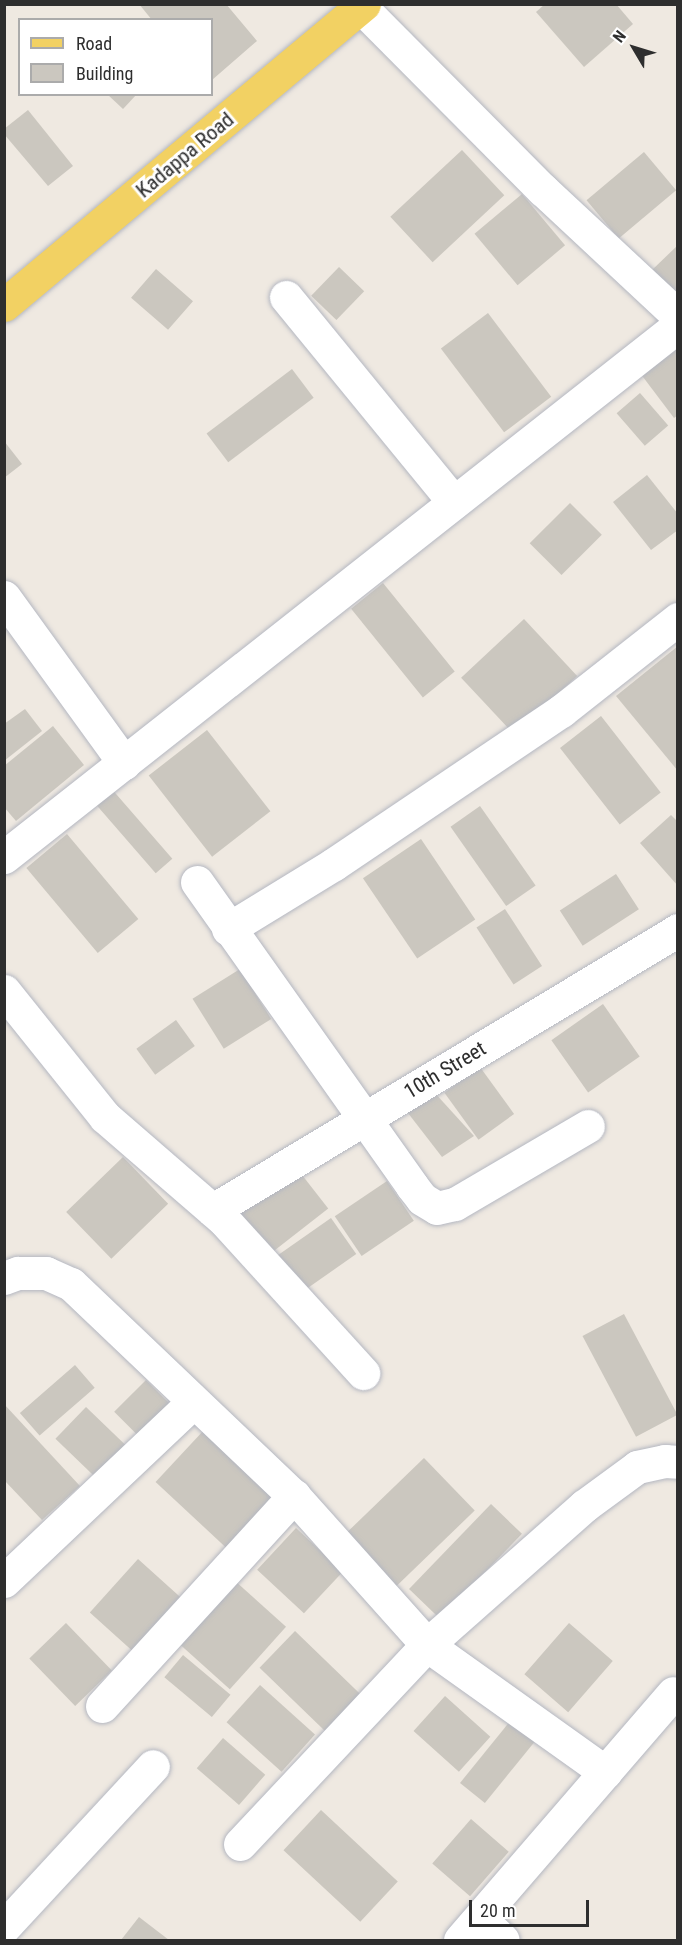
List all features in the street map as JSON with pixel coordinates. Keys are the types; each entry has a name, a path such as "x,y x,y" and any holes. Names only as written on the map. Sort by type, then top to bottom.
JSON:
{"main road":[{"name":"Kadappa Road","path":"4,305 361,6"}],"street":[{"path":"361,6 543,190 678,316"},
{"path":"286,297 454,502"},
{"path":"4,856 678,326"},
{"path":"4,597 124,763"},
{"path":"228,929 334,864 561,711 678,619"},
{"path":"197,882 228,929 422,1198 437,1208 455,1204 588,1126"},
{"name":"10th Street","path":"213,1210 678,930"},
{"path":"4,991 105,1117 213,1210 363,1374"},
{"path":"4,1278 18,1272 46,1273 71,1284 294,1496 427,1645 605,1772"},
{"path":"4,1581 193,1402"},
{"path":"240,1844 427,1645 584,1506 637,1467 665,1461 678,1462"},
{"path":"102,1706 294,1496"},
{"path":"481,1933 605,1772 673,1693"},
{"path":"4,1927 153,1766"}],"building":[{"path":"139,4 226,4 257,41 213,79 213,18 150,18"},
{"path":"545,4 616,4 633,24 584,67 536,12"},
{"path":"109,96 135,96 123,109"},
{"path":"28,110 73,166 48,186 4,134 4,129"},
{"path":"462,150 504,195 433,262 390,217"},
{"path":"644,152 676,190 619,239 587,200"},
{"path":"522,194 565,245 518,285 475,234"},
{"path":"678,245 678,297 652,270"},
{"path":"339,267 364,291 336,320 311,296"},
{"path":"156,269 193,301 168,330 131,298"},
{"path":"488,313 551,397 504,432 441,349"},
{"path":"678,344 678,415 674,418 640,373"},
{"path":"292,369 314,398 228,462 207,433"},
{"path":"640,393 668,425 645,446 617,413"},
{"path":"4,441 22,464 4,478"},
{"path":"647,475 678,514 678,530 651,550 613,502"},
{"path":"570,503 602,535 562,575 530,543"},
{"path":"383,583 455,672 423,697 351,609"},
{"path":"524,619 577,676 514,735 461,678"},
{"path":"678,646 678,771 616,696"},
{"path":"25,709 42,731 4,761 4,724"},
{"path":"601,716 661,792 620,824 560,748"},
{"path":"53,726 84,765 16,821 4,807 4,766"},
{"path":"207,730 270,811 212,857 149,776"},
{"path":"110,787 172,859 156,873 93,801"},
{"path":"480,806 536,885 506,906 451,827"},
{"path":"671,815 678,822 678,886 640,843"},
{"path":"67,834 138,919 98,953 26,868"},
{"path":"421,839 475,919 417,959 363,878"},
{"path":"616,874 639,909 583,946 560,910"},
{"path":"505,909 542,966 514,985 476,928"},
{"path":"240,969 271,1019 224,1049 193,999"},
{"path":"603,1004 640,1056 588,1093 551,1040"},
{"path":"176,1020 195,1046 155,1075 136,1049"},
{"path":"480,1067 514,1114 478,1140 444,1093"},
{"path":"434,1092 474,1136 442,1157 401,1104"},
{"path":"123,1157 168,1204 111,1259 66,1212"},
{"path":"295,1166 328,1209 267,1257 234,1214"},
{"path":"387,1181 414,1221 362,1256 335,1216"},
{"path":"331,1218 356,1254 298,1295 273,1259"},
{"path":"624,1314 678,1415 636,1437 583,1336"},
{"path":"75,1365 95,1388 40,1436 20,1413"},
{"path":"146,1380 171,1405 139,1437 114,1412"},
{"path":"4,1404 80,1486 42,1520 4,1480"},
{"path":"86,1407 130,1449 99,1481 55,1439"},
{"path":"204,1430 276,1497 227,1549 156,1482"},
{"path":"424,1458 475,1511 393,1589 343,1536"},
{"path":"491,1504 522,1534 440,1619 409,1589"},
{"path":"296,1528 343,1572 304,1613 257,1570"},
{"path":"138,1559 184,1600 136,1654 90,1613"},
{"path":"234,1580 286,1627 230,1689 178,1642"},
{"path":"66,1623 112,1670 75,1706 29,1658"},
{"path":"569,1623 613,1661 568,1712 524,1674"},
{"path":"295,1631 360,1694 325,1731 260,1668"},
{"path":"183,1655 230,1695 212,1717 164,1677"},
{"path":"260,1685 315,1735 282,1772 227,1722"},
{"path":"445,1696 490,1737 459,1772 414,1731"},
{"path":"511,1720 536,1740 485,1803 460,1783"},
{"path":"223,1738 265,1775 239,1805 197,1768"},
{"path":"321,1810 398,1882 360,1922 283,1850"},
{"path":"471,1819 509,1852 470,1896 432,1864"},
{"path":"139,1917 169,1940 121,1940"}]}
